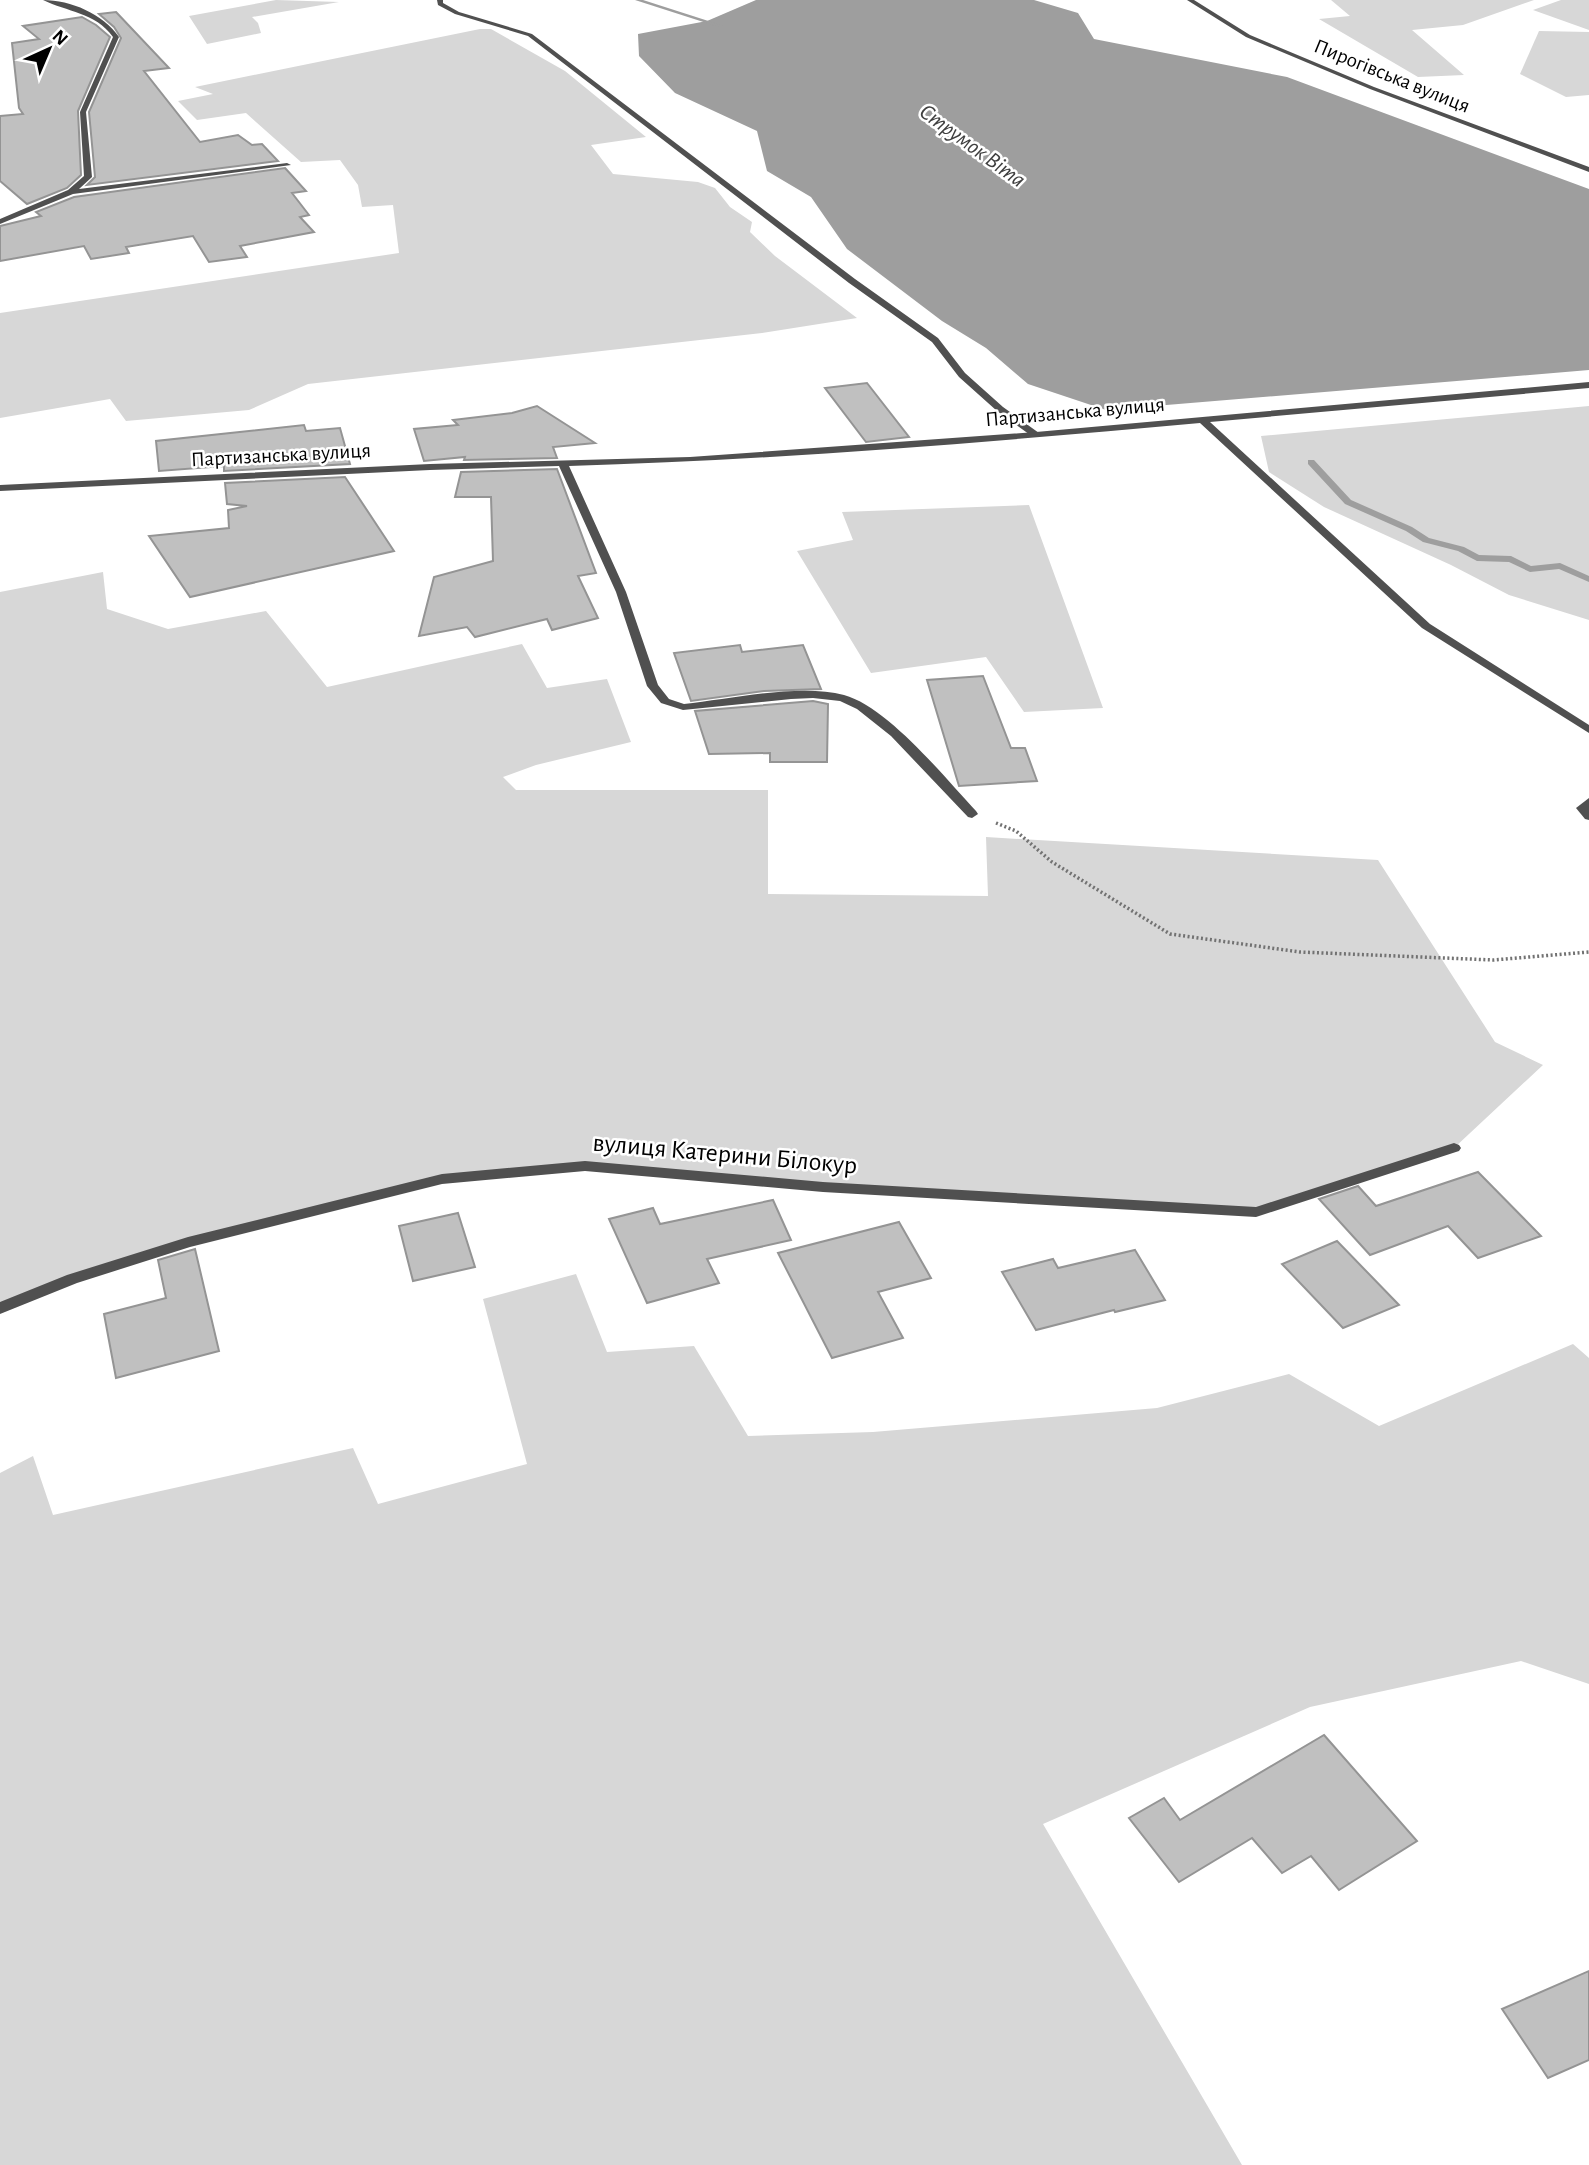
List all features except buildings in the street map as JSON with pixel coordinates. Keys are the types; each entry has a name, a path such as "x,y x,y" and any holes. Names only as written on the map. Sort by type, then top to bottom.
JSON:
{"street":[{"path":"46,0 96,17 110,25 116,37 83,112 88,177 71,192"},
{"path":"440,0 440,4 457,13 530,35 852,281 935,340 962,375 1000,409 1036,435"},
{"name":"Пирогівська вулиця","path":"1189,0 1248,36 1372,88 1589,170"},
{"path":"0,222 71,192 287,165"},
{"name":"Партизанська вулиця","path":"0,488 430,467 690,460 1036,435 1589,385"},
{"path":"1202,420 1426,626 1589,730"},
{"path":"563,464 621,592 653,686 666,701 683,707 808,694 843,698 878,721 972,814"},
{"path":"1589,802 1582,808 1589,816"},
{"name":"вулиця Катерини Білокур","path":"0,1308 72,1279 188,1242 442,1179 586,1166 822,1187 1256,1212 1454,1148"}],"path":[{"path":"972,814 1017,831 1052,862 1170,934 1300,952 1493,960 1589,952"}],"shaded area":[{"path":"276,0 339,2 252,17 258,23 261,33 207,44 189,16"},
{"path":"1331,0 1534,0 1463,25 1412,30 1464,75 1418,77 1319,19 1350,16"},
{"path":"1561,0 1589,0 1589,30 1533,10"},
{"path":"480,29 491,29 565,71 646,137 591,145 613,174 698,182 715,188 730,207 752,222 750,232 775,256 857,318 762,333 308,384 249,410 126,421 110,399 0,418 0,313 399,253 393,205 362,207 358,185 340,160 301,162 246,113 197,120 178,101 213,94 195,87"},
{"path":"1539,31 1589,32 1589,95 1566,97 1520,74"},
{"path":"1589,406 1589,620 1509,595 1451,565 1324,507 1269,472 1261,436"},
{"path":"1029,505 1103,708 1024,712 986,657 871,673 797,551 853,540 842,512"},
{"path":"103,572 107,609 168,629 266,611 327,687 522,644 547,688 607,679 631,742 536,765 503,777 516,790 768,790 768,894 988,896 986,837 1378,860 1495,1042 1543,1065 1454,1148 1256,1212 585,1166 442,1179 188,1242 0,1308 0,592"},
{"path":"576,1274 607,1352 694,1346 748,1436 873,1432 1157,1408 1289,1374 1379,1426 1573,1344 1589,1358 1589,1684 1521,1661 1310,1707 1043,1824 1242,2165 0,2165 0,1473 33,1456 53,1515 353,1448 378,1504 527,1464 483,1299"}],"water":[{"path":"756,0 1034,0 1078,13 1094,39 1287,77 1589,189 1589,370 1106,410 1028,384 986,348 942,321 847,249 811,197 767,171 757,131 675,93 639,56 638,34 707,21"}],"waterway":[{"name":"Струмок Віта","path":"638,0 721,26"},
{"name":"Струмок Віта","path":"1311,462 1348,502 1409,529 1426,540 1461,549 1477,558 1511,559 1530,569 1560,566 1589,579"}]}
